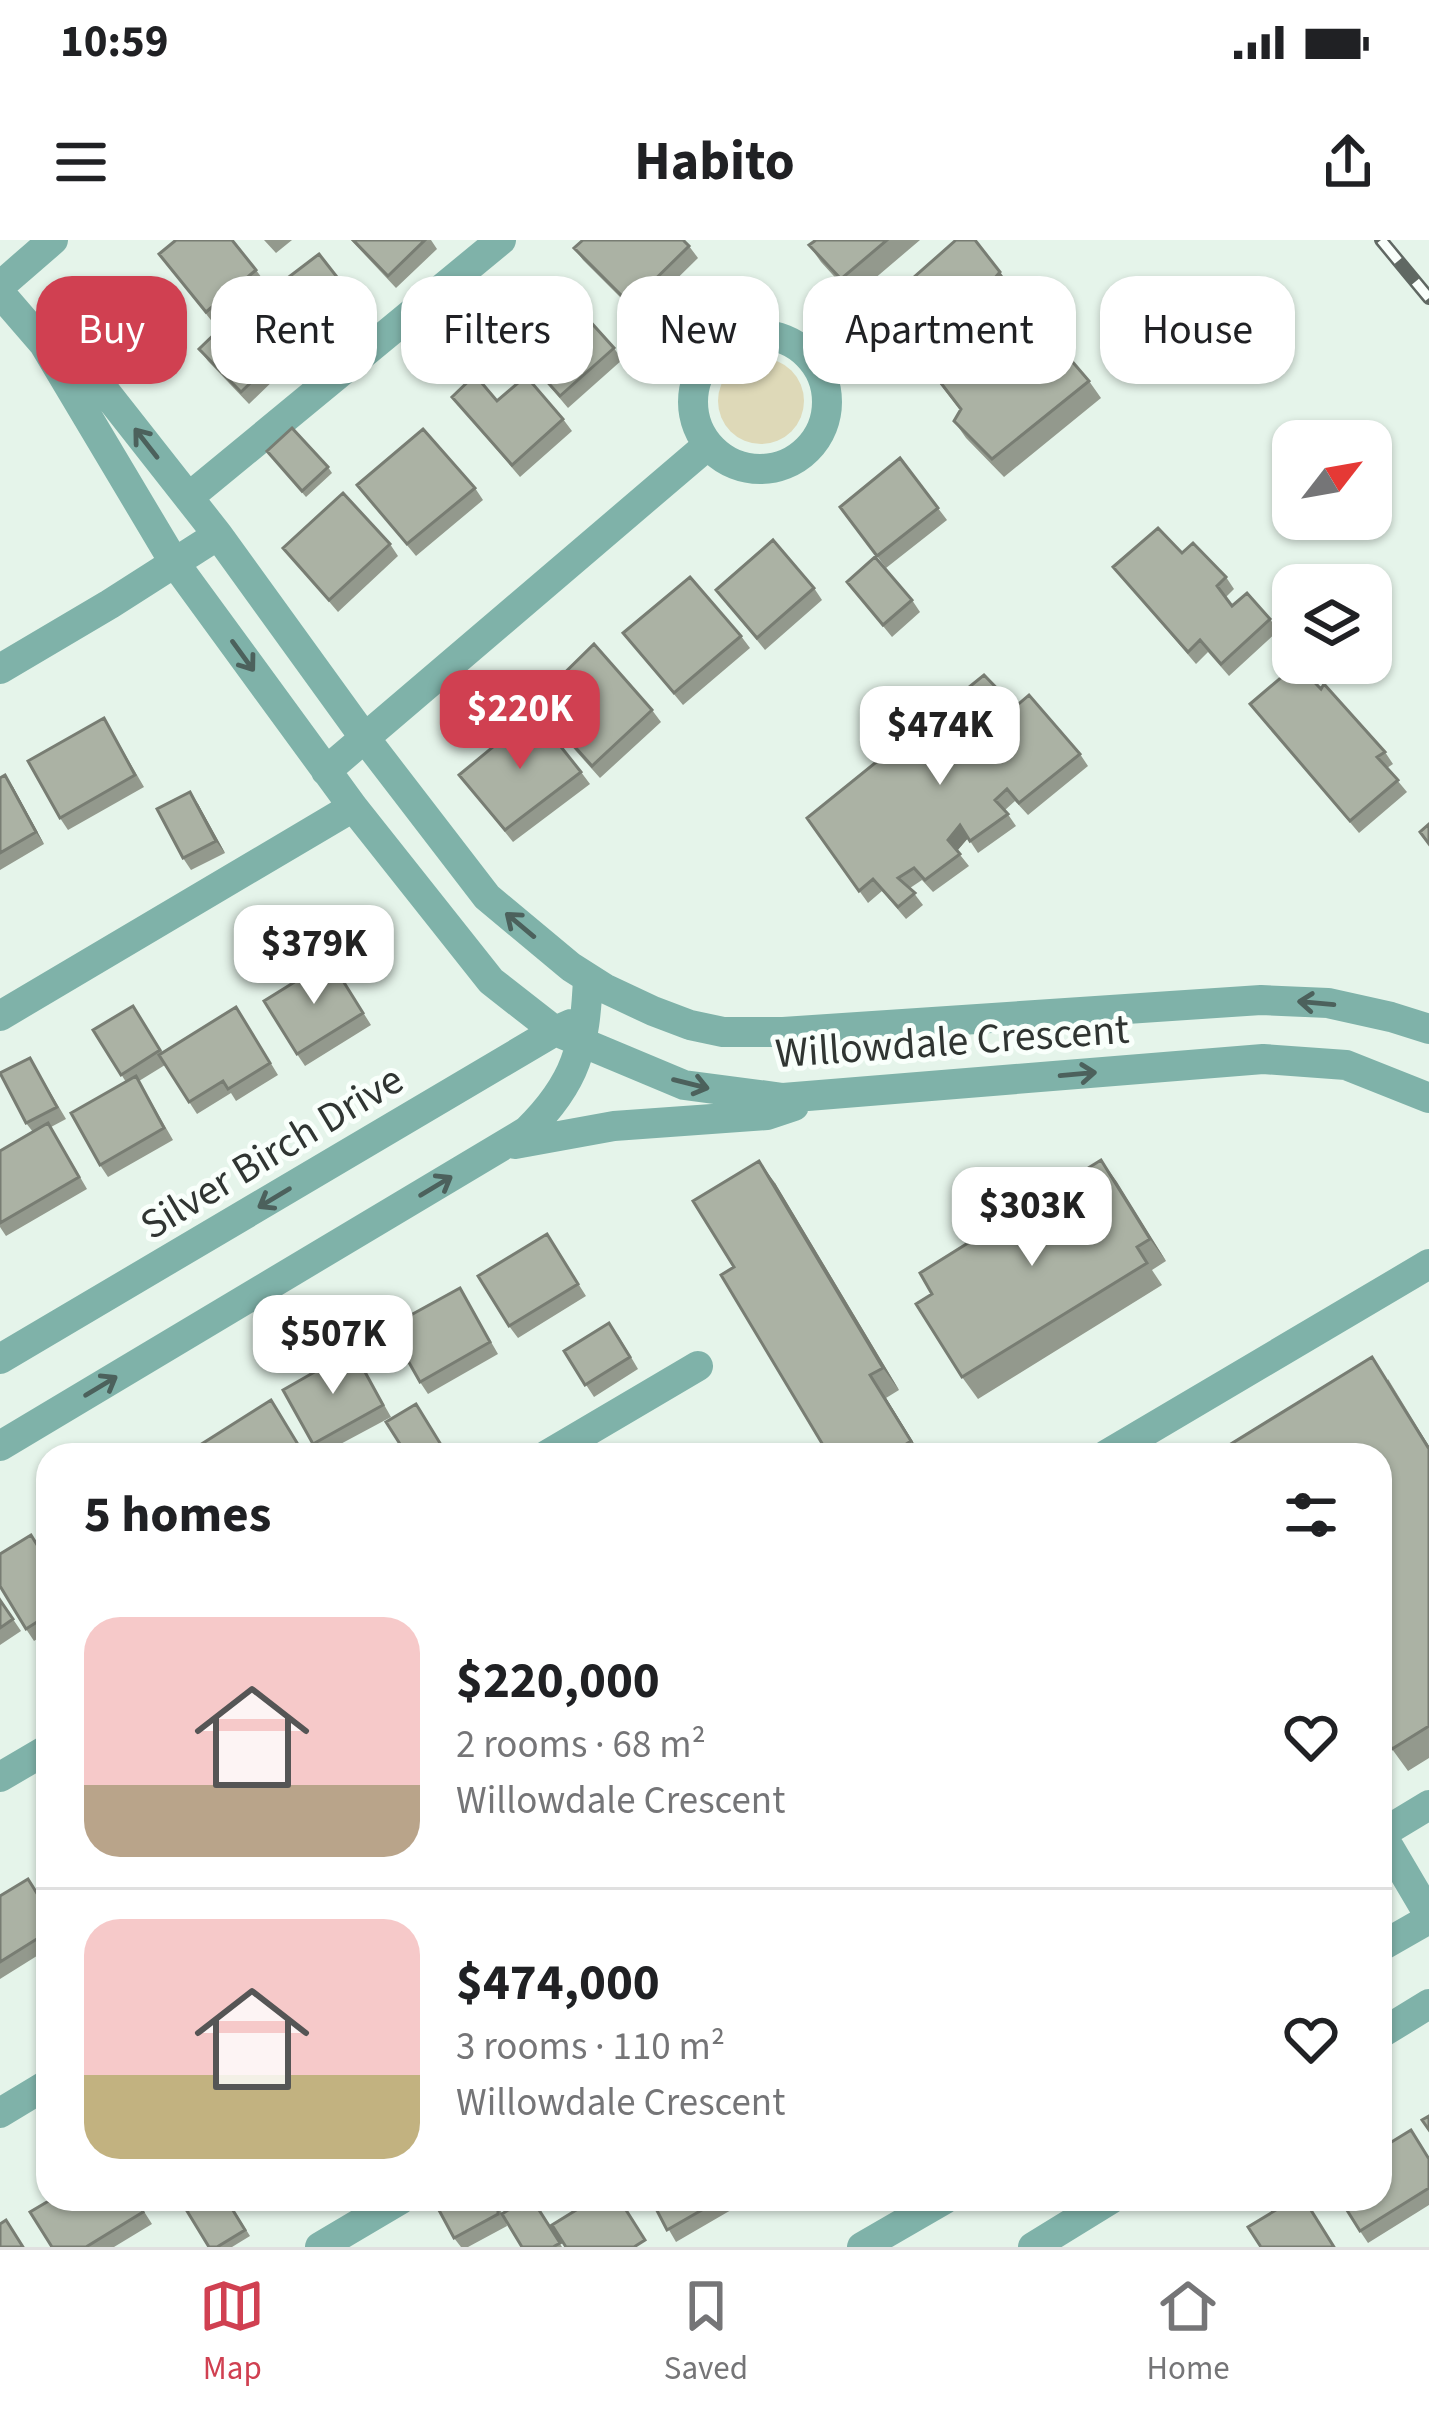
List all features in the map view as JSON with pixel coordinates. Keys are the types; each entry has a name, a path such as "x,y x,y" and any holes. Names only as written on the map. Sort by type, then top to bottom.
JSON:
{"street":[{"path":"0,289 53,240"},
{"path":"188,497 501,240"},
{"name":"Willowdale Crescent","path":"0,289 36,334"},
{"path":"769,334 809,355 827,393 819,435 806,452 788,464 766,469 724,459 708,445 697,425 693,402 696,380 707,359 745,335 769,334"},
{"name":"Willowdale Crescent","path":"68,384 174,562 353,807 491,981 574,1030 684,1084 782,1098 1263,1059 1346,1065 1429,1098"},
{"name":"Willowdale Crescent","path":"96,384 218,535 487,897 588,978 653,1011 723,1032 783,1033 1261,1000 1328,1003 1429,1030"},
{"path":"326,771 708,445"},
{"path":"0,669 218,535"},
{"path":"0,1016 353,807"},
{"path":"0,1445 527,1131 551,1108 574,1069 574,1030 588,978"},
{"name":"Silver Birch Drive","path":"0,1360 574,1030 609,1012 653,1011"},
{"path":"503,1146 614,1126 767,1115 820,1096"},
{"path":"1153,1443 1427,1270"},
{"path":"567,1443 698,1366"},
{"path":"0,1777 36,1756"},
{"path":"1392,1827 1429,1805"},
{"path":"1392,1852 1429,1917 1392,1940"},
{"path":"1392,2027 1429,2004"},
{"path":"0,2113 36,2091"},
{"path":"320,2247 381,2211"},
{"path":"862,2247 924,2211"},
{"path":"1033,2247 1092,2211"}],"shaded area":[{"path":"779,363 800,385 804,401 800,417 777,440 761,444 745,440 722,417 718,401 723,384 779,384"}],"building":[{"path":"176,240 232,240 256,270 249,276 211,276 211,308 206,312 187,289 187,276 177,276 159,254"},
{"path":"353,240 425,240 388,276"},
{"path":"583,240 683,240 689,246 658,276 617,276 617,291 574,248"},
{"path":"816,240 887,240 845,276 838,276 809,245"},
{"path":"956,240 975,240 1000,272 996,276 915,276"},
{"path":"319,254 336,276 290,276"},
{"path":"593,325 614,348 593,367"},
{"path":"211,337 211,361 199,349"},
{"path":"1076,366 1089,381 992,459 954,421 961,409 942,384 1076,384"},
{"path":"466,384 483,384 497,401 517,384 533,384 563,419 512,465 452,397"},
{"path":"549,384 574,384 560,396"},
{"path":"292,428 328,467 302,491 267,451"},
{"path":"423,429 475,488 407,544 357,485"},
{"path":"900,458 938,508 877,556 840,507"},
{"path":"343,493 390,544 329,600 283,548"},
{"path":"1158,528 1182,553 1193,543 1226,577 1217,586 1232,606 1247,593 1270,619 1221,664 1200,640 1188,652 1113,567"},
{"path":"773,540 814,588 757,638 716,590"},
{"path":"875,557 912,600 883,625 847,582"},
{"path":"690,577 741,636 674,693 623,633"},
{"path":"594,644 652,710 592,766 535,702"},
{"path":"984,675 1015,707 1029,695 1080,754 1019,803 1007,789 995,800 1008,814 970,841 960,825 948,840 960,854 925,880 914,868 898,878 915,893 898,907 873,879 859,891 807,818"},
{"path":"1274,684 1316,684 1321,689 1324,684 1385,752 1377,757 1398,780 1350,821 1250,704"},
{"path":"534,713 581,772 505,830 459,775"},
{"path":"104,718 135,775 60,818 28,761"},
{"path":"5,775 36,832 0,853 0,778"},
{"path":"190,792 216,841 183,858 157,809"},
{"path":"330,960 363,1013 297,1054 264,1001"},
{"path":"133,1006 160,1050 121,1075 93,1030"},
{"path":"236,1007 270,1063 228,1089 223,1081 189,1102 159,1055"},
{"path":"30,1058 57,1107 26,1123 0,1073"},
{"path":"136,1076 164,1128 100,1165 71,1113"},
{"path":"48,1123 79,1177 0,1223 0,1151"},
{"path":"1101,1160 1150,1239 1137,1247 1147,1263 962,1377 916,1304 932,1294 920,1273"},
{"path":"759,1161 883,1368 870,1375 911,1441 822,1443 721,1275 734,1267 693,1201"},
{"path":"547,1234 578,1284 509,1326 478,1276"},
{"path":"460,1288 490,1342 420,1382 389,1327"},
{"path":"609,1323 630,1357 585,1385 564,1351"},
{"path":"353,1350 383,1405 312,1443 283,1390"},
{"path":"1372,1357 1429,1449 1429,1726 1392,1749 1392,1443 1232,1443"},
{"path":"271,1400 297,1443 203,1443"},
{"path":"416,1404 440,1443 399,1443 386,1422"},
{"path":"31,1535 36,1543 36,1623 26,1629 0,1586 0,1554"},
{"path":"0,1600 13,1619 0,1628"},
{"path":"28,1879 36,1892 36,1940 0,1962 0,1896"},
{"path":"1411,2130 1429,2159 1429,2188 1360,2231 1348,2211 1392,2211 1392,2142"},
{"path":"187,2211 233,2211 245,2230 209,2247"},
{"path":"439,2211 498,2211 498,2214 454,2238"},
{"path":"540,2211 560,2243 522,2247 502,2214"},
{"path":"575,2211 627,2211 645,2240 634,2247 566,2247 552,2225"},
{"path":"657,2211 700,2211 667,2230"},
{"path":"1274,2211 1312,2211 1334,2247 1261,2247 1248,2227"},
{"path":"30,2212 143,2212 86,2247 52,2247"},
{"path":"6,2220 23,2247 0,2247 0,2224"}],"railway":[{"path":"1381,240 1429,298"}]}
